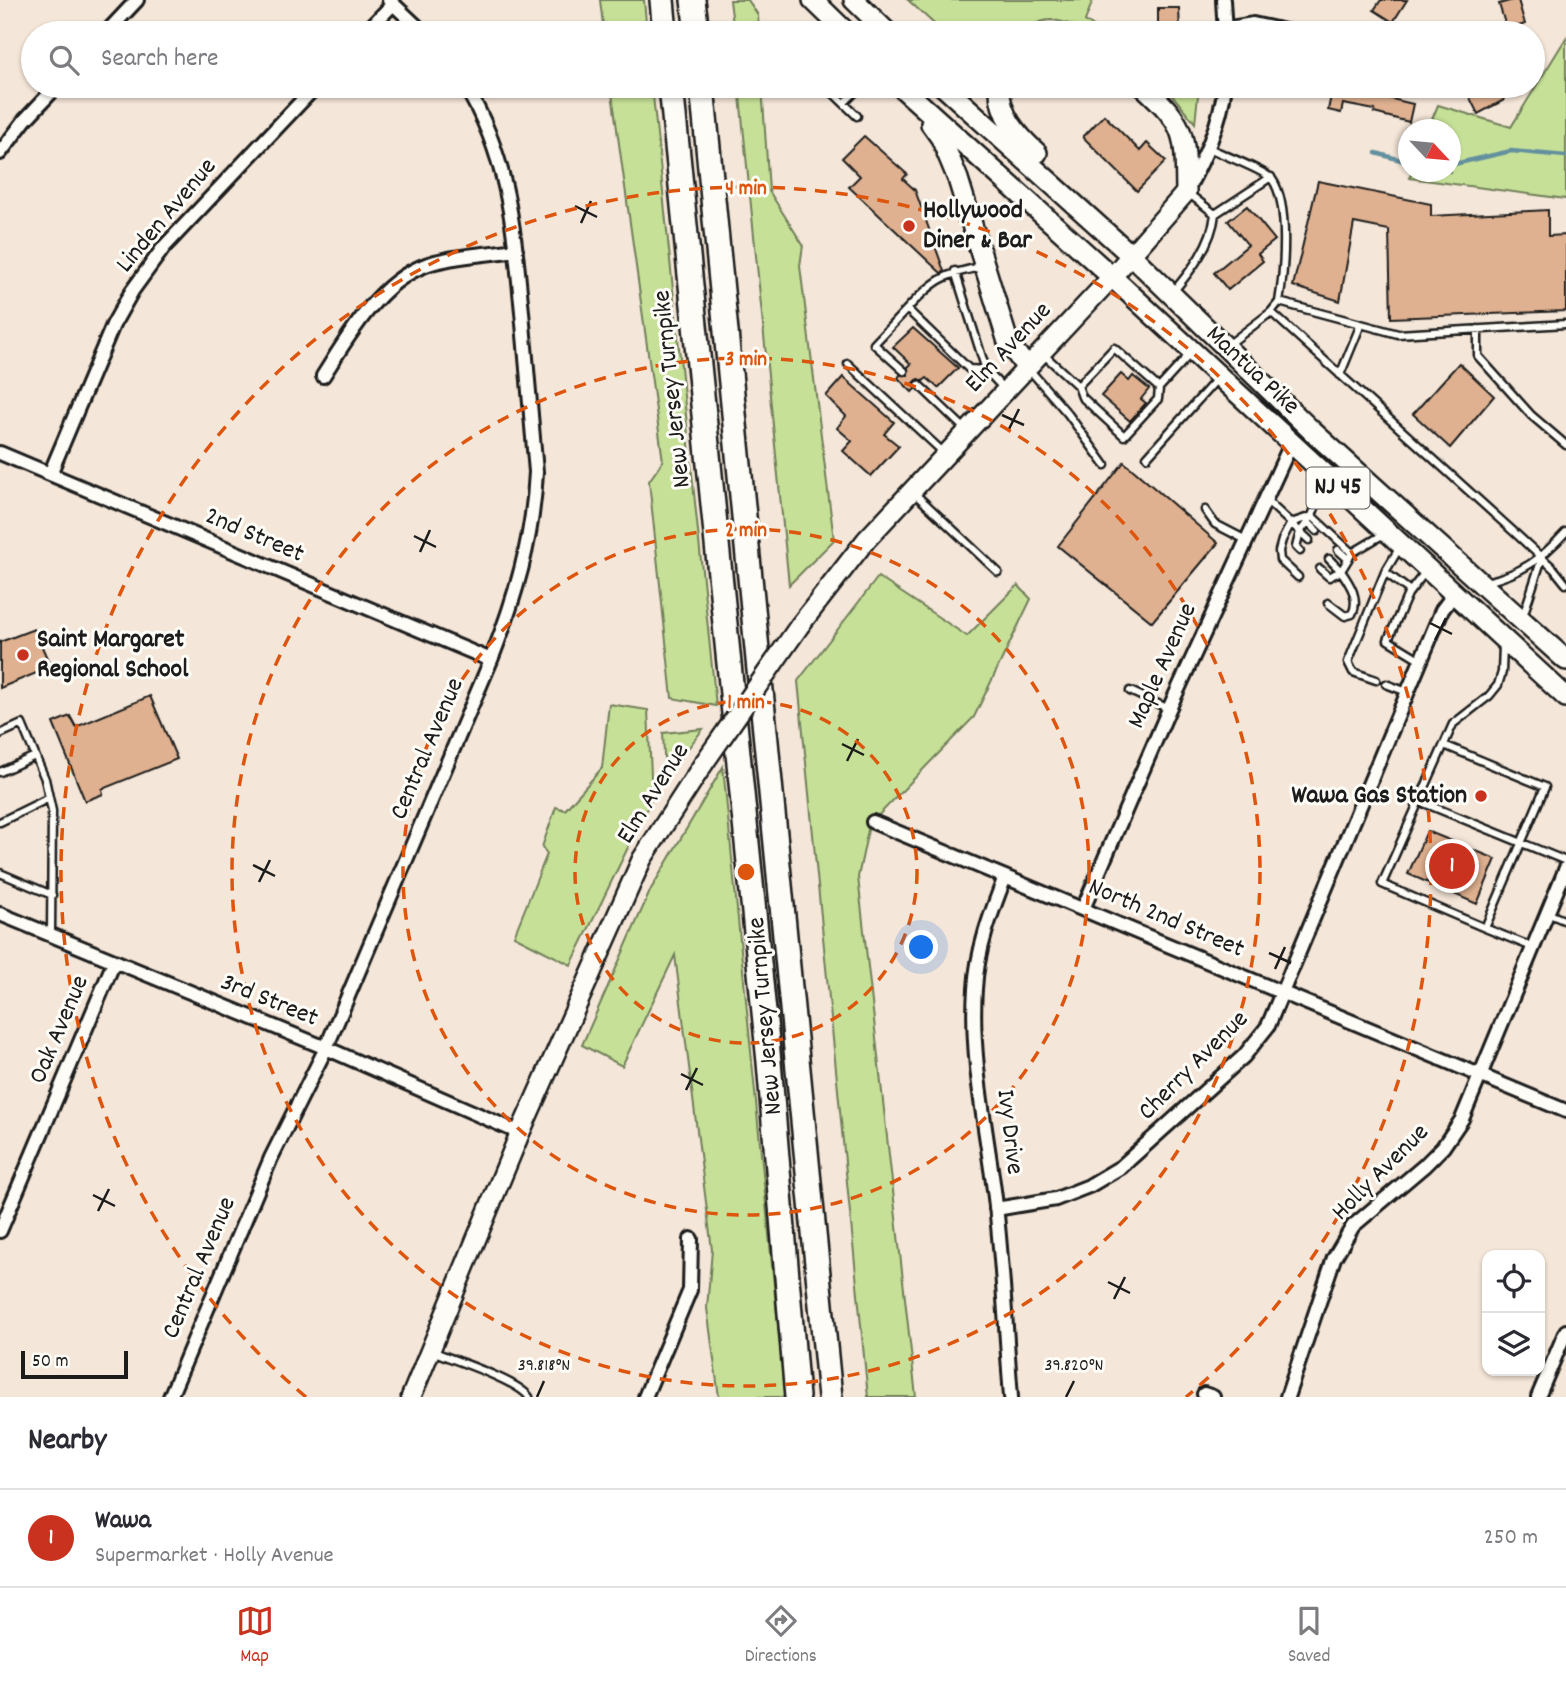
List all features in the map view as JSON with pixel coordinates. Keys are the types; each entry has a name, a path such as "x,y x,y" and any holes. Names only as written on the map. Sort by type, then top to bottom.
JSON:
{"highway":[{"path":"662,0 664,21"},
{"path":"693,0 696,21"},
{"name":"New Jersey Turnpike","path":"672,98 769,1062 797,1397"},
{"name":"New Jersey Turnpike","path":"703,98 830,1397"}],"main road":[{"path":"813,0 835,21"},
{"path":"854,0 876,21"},
{"name":"Mantua Pike","path":"912,98 1112,277 1566,697"},
{"name":"Mantua Pike","path":"956,98 1132,256 1312,430 1566,660"},
{"path":"1001,98 1008,121 1020,138 1103,214 1115,241"},
{"path":"1155,98 1178,122 1184,140 1186,192"},
{"path":"917,103 941,138 958,179 1008,342 1026,366"},
{"name":"Elm Avenue","path":"411,1397 520,1133 642,859 704,762 841,570 1026,366 1132,256 1186,192"}],"street":[{"path":"117,21 137,0"},
{"path":"1223,0 1224,21"},
{"path":"375,21 391,2 411,21"},
{"path":"0,153 46,98"},
{"name":"Linden Avenue","path":"50,474 113,325 132,291 164,247 305,98"},
{"name":"Central Avenue","path":"170,1397 271,1158 326,1048 491,660 520,577 535,507 536,472 516,250 501,163 472,98"},
{"path":"1186,192 1209,148 1223,98"},
{"path":"323,376 353,328 381,296 410,272 435,262 516,250"},
{"name":"Maple Avenue","path":"1083,909 1169,709 1291,444"},
{"name":"2nd Street","path":"0,453 491,660"},
{"name":"Cherry Avenue","path":"996,1209 1056,1199 1089,1186 1121,1167 1244,1056 1268,1026 1442,610 1454,594"},
{"name":"North 2nd Street","path":"873,822 1480,1073"},
{"name":"Holly Avenue","path":"1287,1397 1335,1258 1353,1226 1424,1166 1443,1147 1462,1119 1566,868"},
{"name":"Ivy Drive","path":"1005,877 987,925 978,962 974,1032 996,1209 1011,1397"},
{"name":"3rd Street","path":"0,914 326,1048 520,1133"},
{"name":"Oak Avenue","path":"0,1231 114,962"},
{"path":"1480,1073 1566,1111"},
{"path":"645,1397 690,1290 691,1239"},
{"path":"1538,1397 1566,1331"}],"lane":[{"path":"839,98 857,116"},
{"path":"844,103 849,98"},
{"path":"1209,148 1271,177 1281,199 1285,271 1279,302 1271,312 1226,347"},
{"path":"1215,214 1271,177"},
{"path":"1186,192 1215,214"},
{"path":"1171,294 1192,270 1214,226 1215,214"},
{"path":"904,371 874,344 930,285 955,271 985,266"},
{"path":"955,271 986,370 1005,390"},
{"path":"1279,302 1398,334 1566,324"},
{"path":"907,309 969,369 986,370"},
{"path":"1271,312 1542,558 1566,584"},
{"path":"1340,375 1361,324"},
{"path":"1479,329 1478,356 1531,415 1566,445"},
{"path":"1077,386 1114,348 1159,388"},
{"path":"1041,352 1077,386 1082,397 1124,436 1158,398 1159,388 1192,352"},
{"path":"848,364 946,454"},
{"path":"1026,366 1068,414 1105,465"},
{"path":"1147,457 1218,377"},
{"path":"919,385 967,430"},
{"path":"1300,551 1296,547 1300,532 1310,519 1326,477"},
{"path":"912,491 998,572"},
{"path":"1265,498 1309,540"},
{"path":"1205,510 1215,524 1246,540"},
{"path":"1291,523 1310,519"},
{"path":"1310,519 1318,531"},
{"path":"1310,519 1350,556"},
{"path":"1291,523 1282,540 1280,560 1298,576"},
{"path":"1480,584 1505,578 1542,558 1566,533"},
{"path":"1320,569 1329,577 1341,571 1350,556 1394,539"},
{"path":"1377,680 1353,672 1348,662 1385,572 1394,539"},
{"path":"1338,550 1350,556"},
{"path":"1522,622 1525,604 1542,558"},
{"path":"1328,603 1345,616 1352,614 1356,606 1354,594 1341,571 1329,559"},
{"path":"1422,660 1388,640 1410,591 1427,569"},
{"path":"1385,572 1410,591"},
{"path":"1504,640 1502,672 1498,685 1489,696 1453,724 1382,884 1533,947"},
{"path":"1385,684 1408,692"},
{"path":"1130,691 1169,709"},
{"path":"0,734 22,724 45,779 52,811 51,936"},
{"path":"1444,745 1545,787 1485,928"},
{"path":"0,772 35,756"},
{"path":"0,822 49,798"},
{"path":"1419,801 1566,861"},
{"path":"0,873 52,895"},
{"path":"1547,913 1566,921"},
{"path":"430,1351 511,1383 529,1397"}],"green space":[{"path":"600,0 644,0 646,21 603,21"},
{"path":"730,0 748,0 758,15 758,21 733,21"},
{"path":"908,0 1093,0 1085,21 931,21"},
{"path":"1566,38 1566,199 1439,182 1461,182 1461,119 1432,119 1438,105 1511,127 1529,98 1545,98 1545,72"},
{"path":"613,98 653,98 716,706 672,698 649,481 663,461"},
{"path":"740,98 763,98 769,191 803,245 800,266 834,540 789,585"},
{"path":"1175,98 1198,98 1195,123"},
{"path":"878,577 967,636 1018,585 1031,599 974,717 869,825 858,877 916,1397 868,1397 798,681"},
{"path":"609,704 648,710 652,798 571,965 514,936 547,854 542,847 556,807 565,810 602,768"},
{"path":"703,729 665,778 663,733"},
{"path":"723,767 785,1397 719,1397 707,1308 712,1250 675,955 622,1066 582,1045 651,889"}],"building":[{"path":"1381,0 1407,0 1394,21 1374,10"},
{"path":"1518,0 1524,21 1504,21 1499,4"},
{"path":"1158,8 1179,8 1180,21 1158,21"},
{"path":"1330,98 1388,98 1413,104 1410,119 1398,119 1374,113 1375,110 1343,104 1341,113 1328,110"},
{"path":"1470,98 1503,98 1504,100 1478,114"},
{"path":"1104,115 1140,151 1147,143 1166,161 1137,191 1083,137"},
{"name":"Hollywood Diner & Bar","path":"864,136 907,174 903,179 915,190 944,271 941,273 849,187 860,176 842,158"},
{"path":"1318,181 1431,204 1431,216 1548,210 1548,236 1566,235 1566,311 1391,318 1389,230 1354,223 1340,301 1293,286"},
{"path":"1247,206 1275,240 1258,254 1263,261 1228,290 1214,273 1248,245 1228,221"},
{"path":"913,328 958,368 938,388 927,378 923,381 918,379 912,392 898,378 900,375 908,375 908,367 911,364 893,347"},
{"path":"1459,363 1494,396 1450,448 1413,414"},
{"path":"1121,374 1129,381 1133,376 1149,389 1141,399 1146,403 1130,421 1101,396"},
{"path":"843,377 894,422 884,434 899,446 871,476 843,451 852,441 837,428 846,416 826,396"},
{"path":"1124,462 1218,543 1152,622 1058,546"},
{"name":"Saint Margaret Regional School","path":"34,629 51,667 0,688 0,642"},
{"path":"150,696 177,759 102,789 103,794 85,801 53,723 70,716 76,727"},
{"path":"1427,831 1496,859 1477,904 1408,874"}],"waterway":[{"path":"1461,162 1511,151 1566,156"},
{"path":"1376,153 1398,159"}],"place":[{"name":"Hollywood Diner & Bar","path":"909,226"},
{"name":"Saint Margaret Regional School","path":"23,655"},
{"name":"Wawa Gas Station","path":"1481,796"},
{"name":"Wawa","path":"1452,866"}]}
